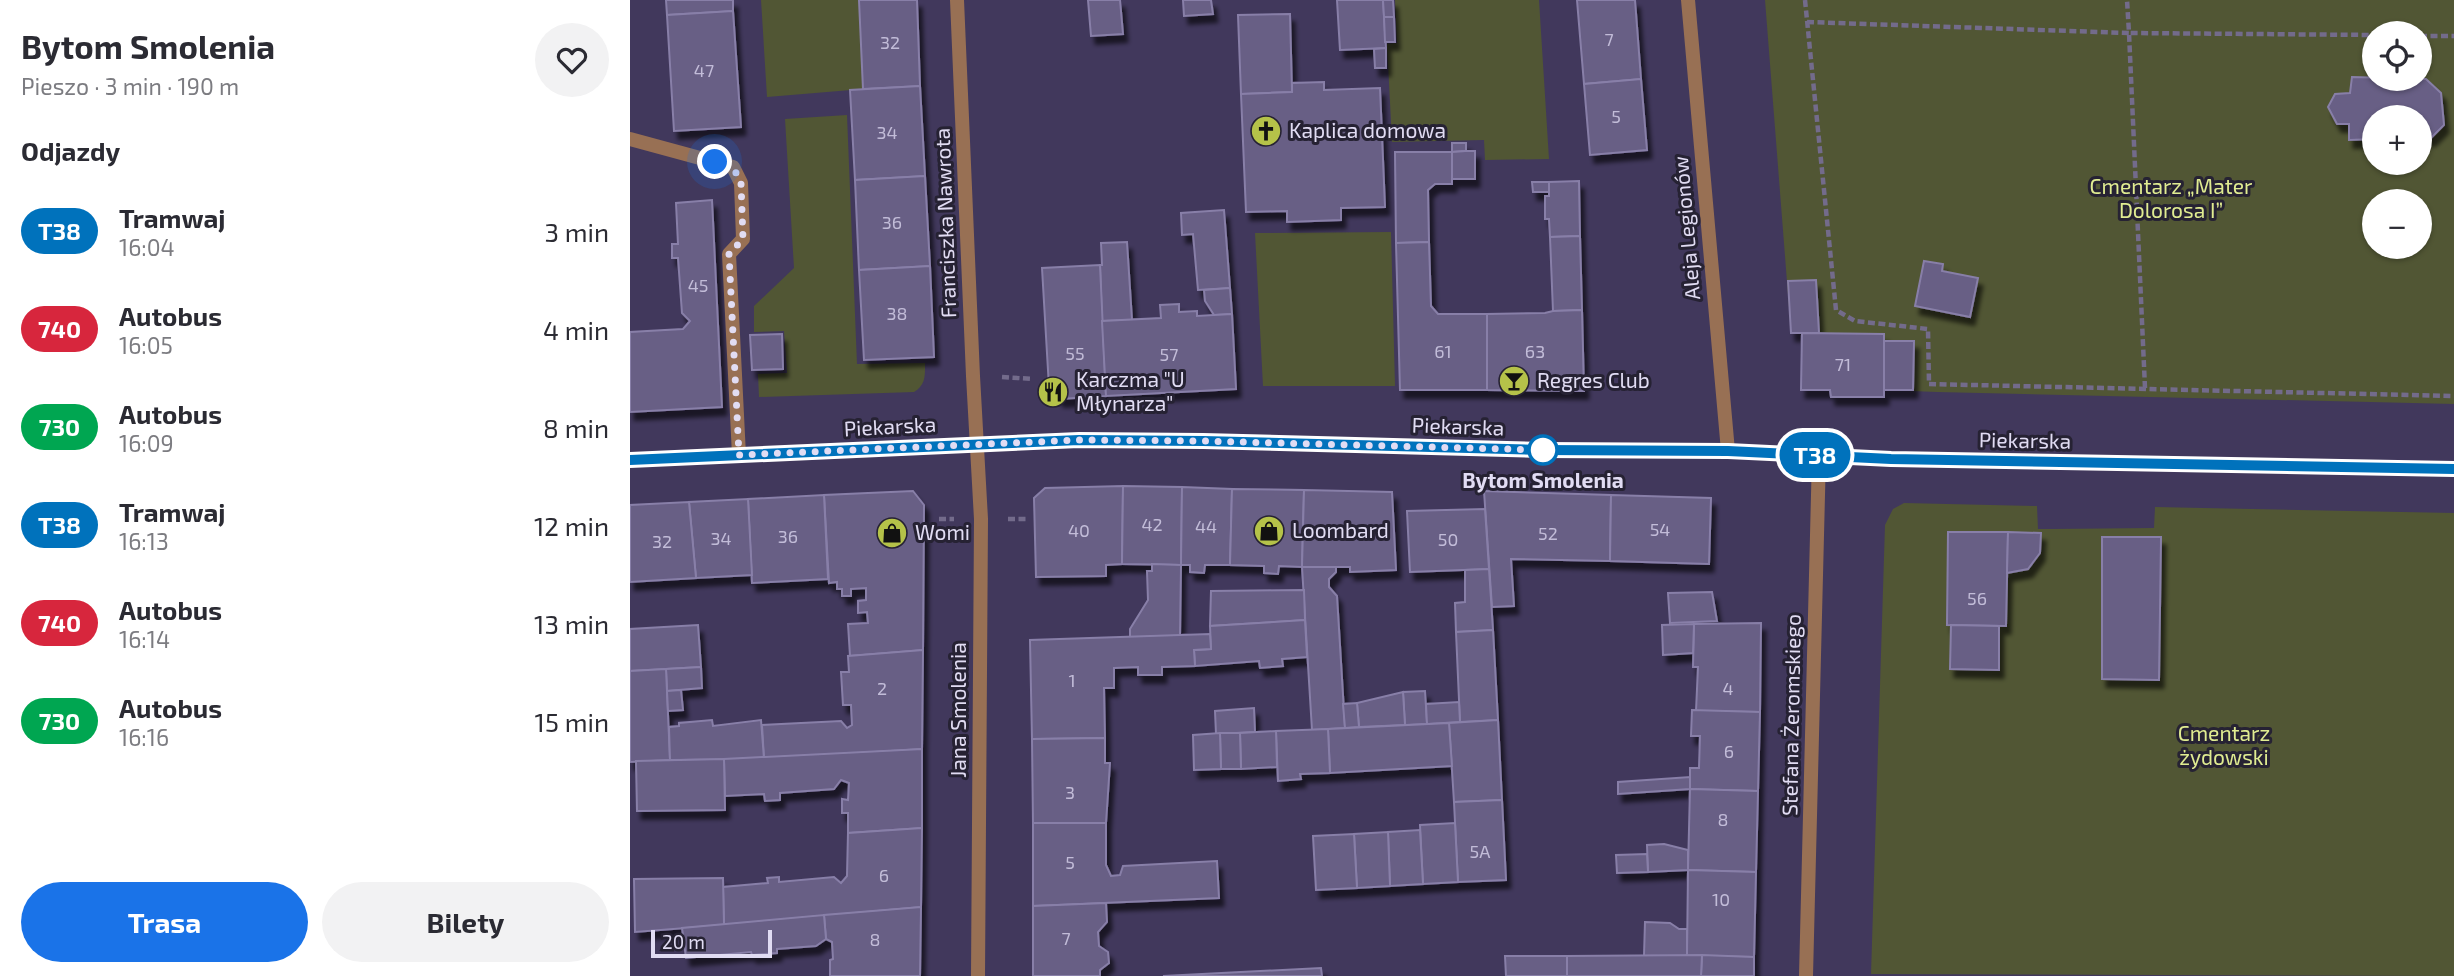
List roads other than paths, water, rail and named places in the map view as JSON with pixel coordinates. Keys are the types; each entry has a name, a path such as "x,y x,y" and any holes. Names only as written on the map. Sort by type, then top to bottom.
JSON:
{"street":[{"name":"Franciszka Nawrota","path":"957,0 976,443"},
{"name":"Aleja Legionów","path":"1688,0 1728,451"},
{"path":"630,139 733,167 741,183 743,239 729,254 739,455"},
{"name":"Piekarska","path":"630,460 1079,440 1542,450 1728,451 2104,464 2454,469"},
{"name":"Jana Smolenia","path":"976,443 981,519 978,976"},
{"name":"Stefana Żeromskiego","path":"1806,976 1819,455"}],"tram line":[{"path":"630,460 1079,440 1542,450 1728,451 1891,459 2454,469"},
{"name":"T38","path":"630,460 1079,440 1626,452 1728,451 1891,459 2454,469"}],"place":[{"name":"Kaplica domowa","path":"1266,131"},
{"name":"Regres Club","path":"1514,381"},
{"name":"Karczma \"U Młynarza\"","path":"1053,392"},
{"name":"Bytom Smolenia","path":"1543,450"},
{"name":"Loombard","path":"1269,531"},
{"name":"Womi","path":"892,533"}],"park label":[{"name":"Cmentarz „Mater Dolorosa I”","path":"2171,199"},
{"name":"Cmentarz żydowski","path":"2224,746"}]}
